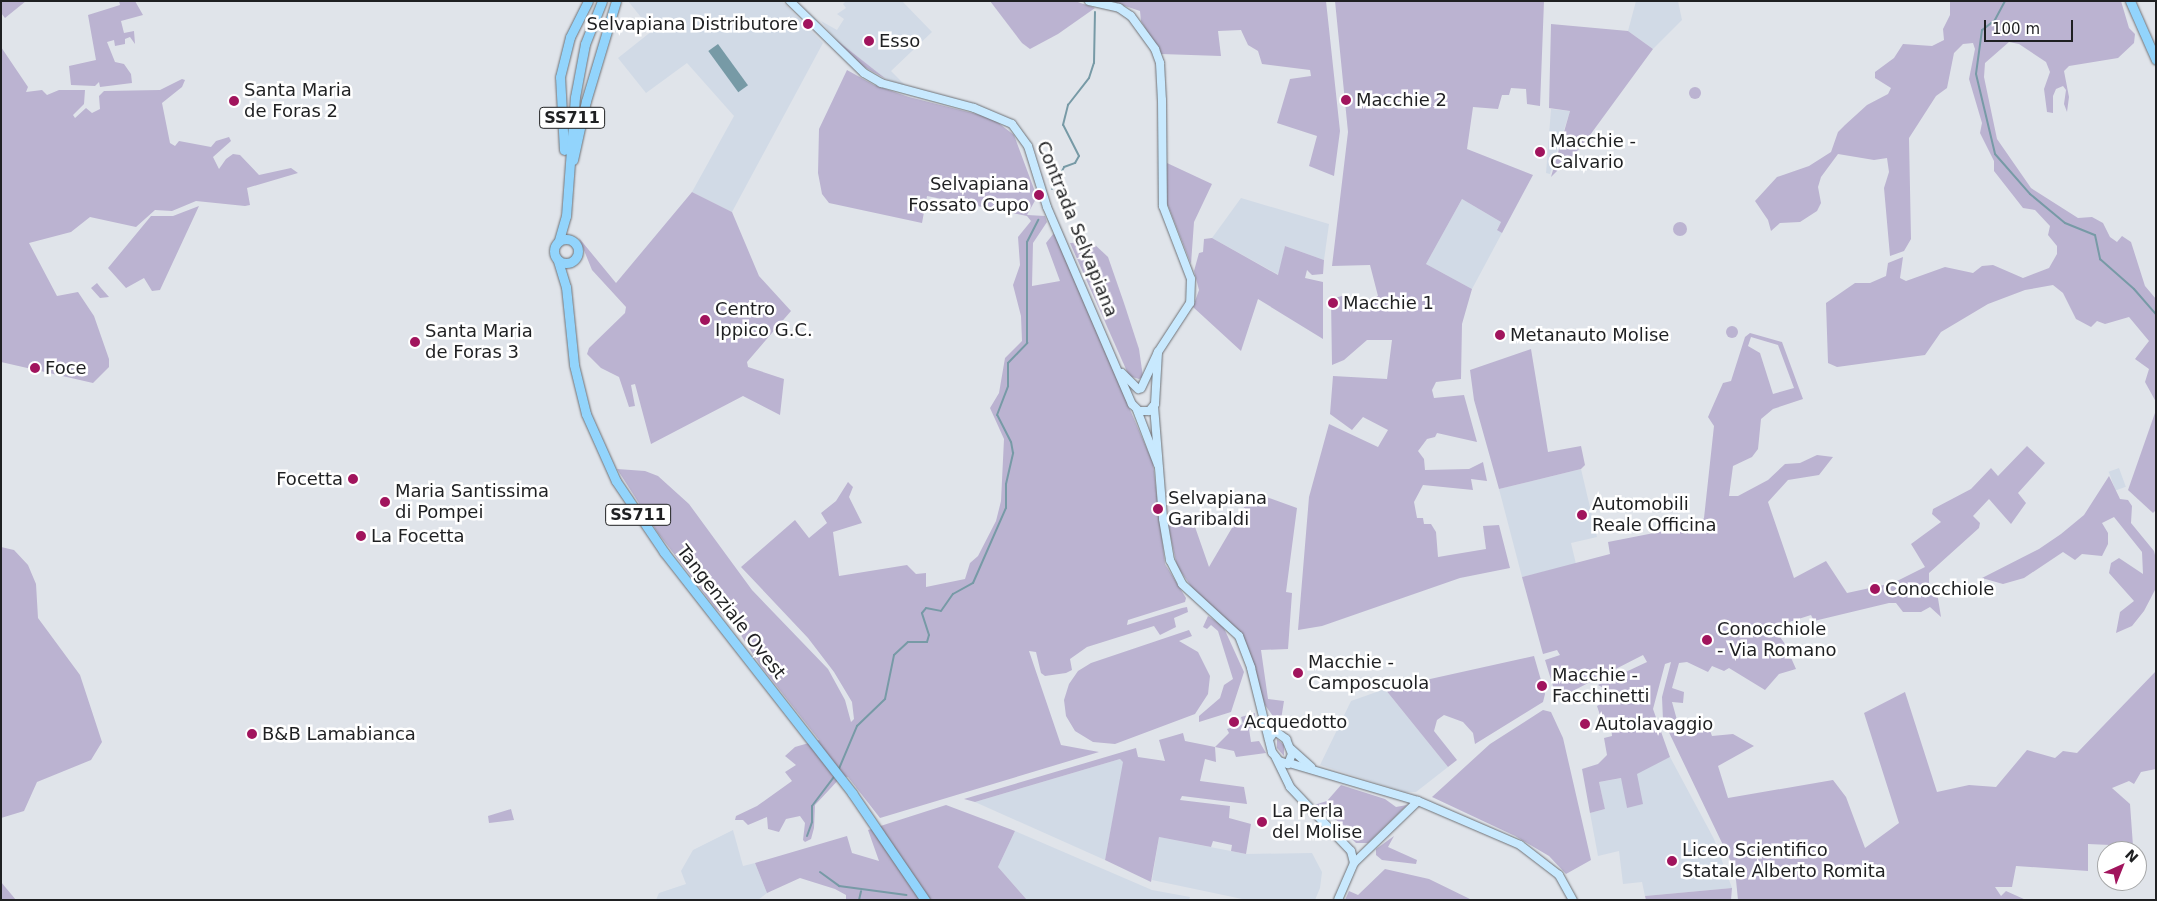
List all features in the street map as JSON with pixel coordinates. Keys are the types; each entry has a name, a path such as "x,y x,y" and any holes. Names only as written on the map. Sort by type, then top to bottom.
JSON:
{"main road":[{"path":"568,182 559,111 560,77 570,37 588,1"},
{"name":"SS711","path":"559,240 566,216 569,141 582,54 602,1"},
{"path":"568,182 586,101 616,1"},
{"name":"Contrada Selvapiana","path":"790,1 864,73 881,83 927,98 974,108 1005,119 1019,131 1028,146 1048,207 1131,401"},
{"path":"1089,1 1119,8 1131,16 1149,37 1160,63 1163,206 1189,269 1193,293 1183,318 1158,352 1140,388 1131,401 1137,410 1162,474"},
{"path":"2130,1 2156,60"},
{"name":"SS711","path":"566,216 573,241"},
{"path":"559,240 573,241 578,250 572,262 558,261 553,250 559,240"},
{"name":"Tangenziale Ovest","path":"558,261 566,287 574,365 586,414 605,460 664,552 889,843 925,900"},
{"name":"Tangenziale Ovest","path":"566,287 572,262"},
{"path":"1158,352 1155,402 1162,474 1163,518 1170,560 1182,584 1239,636 1269,739 1290,787 1344,840 1354,863"},
{"name":"Contrada Selvapiana","path":"1117,368 1140,388"},
{"path":"1140,388 1151,390 1155,402"},
{"path":"1137,410 1146,412 1155,402"},
{"path":"1261,708 1275,731 1283,734 1292,749 1306,765 1322,773"},
{"path":"1269,739 1275,731"},
{"path":"1290,787 1288,763 1292,749"},
{"path":"1276,758 1418,802 1534,853 1559,875 1573,900"},
{"path":"1338,900 1354,863 1418,802"}],"shaded area":[{"path":"1,1 26,1 5,18 1,13"},
{"path":"119,1 135,1 143,15 121,21 124,33 134,31 135,44 130,37 125,39 125,44 115,46 114,40 107,42 115,62 124,64 131,74 132,83 100,87 99,82 95,86 71,85 69,66 96,60 88,15 120,5"},
{"path":"628,1 782,1 823,43 732,212 692,192 734,116 687,63 646,93 618,58 652,31"},
{"path":"846,1 902,1 932,32 891,71 905,85 886,79 834,38 821,21 837,30 844,19 837,14 846,8 843,4"},
{"path":"990,1 1075,1 1095,8 1058,34 1030,49 1022,43"},
{"path":"1110,1 1326,1 1340,131 1334,176 1309,166 1317,136 1277,123 1290,79 1311,76 1310,70 1262,64 1258,51 1248,45 1241,30 1218,31 1221,56 1161,54 1141,21 1140,11"},
{"path":"1335,1 1544,1 1540,106 1527,104 1526,89 1511,88 1509,95 1502,95 1498,109 1473,107 1467,149 1533,175 1502,233 1497,230 1501,222 1462,199 1426,264 1472,289 1462,324 1461,379 1436,382 1432,390 1434,398 1464,395 1477,442 1437,433 1435,437 1427,439 1418,451 1424,459 1425,470 1469,469 1483,462 1487,481 1471,479 1473,490 1423,485 1414,502 1417,518 1423,518 1424,524 1431,524 1436,532 1438,557 1486,549 1483,526 1499,525 1510,568 1460,578 1322,626 1298,630 1309,497 1329,424 1378,447 1388,430 1363,417 1352,430 1330,414 1333,376 1387,379 1392,340 1367,340 1344,360 1332,365 1331,299 1349,294 1352,302 1360,302 1378,296 1370,265 1332,266 1348,132"},
{"path":"1636,1 1678,1 1682,20 1653,49 1628,31"},
{"path":"1950,1 2121,1 2129,28 2135,34 2134,43 2118,58 2069,66 2064,71 2069,97 2067,112 2064,104 2066,90 2063,86 2056,89 2053,96 2053,113 2047,112 2044,89 2050,72 2046,62 2019,44 2009,42 1985,63 1984,77 1997,139 2031,188 2078,218 2092,217 2103,223 2110,237 2117,242 2122,236 2131,242 2145,286 2156,299 2156,402 2145,382 2149,369 2135,359 2149,341 2129,317 2105,324 2097,321 2091,327 2076,319 2063,293 2053,285 2025,290 1988,304 1941,332 1925,355 1837,367 1828,363 1826,303 1855,283 1870,283 1886,276 1888,263 1903,257 1900,278 1906,281 1945,267 1973,273 1982,266 1993,265 2023,278 2049,268 2057,254 2057,246 2048,235 2050,226 2035,210 2023,208 1994,171 1994,161 1980,133 1982,123 1969,79 1975,49 1973,43 1963,44 1954,53 1947,88 1936,96 1909,138 1911,239 1904,251 1890,256 1884,188 1889,172 1887,158 1874,160 1838,154 1821,177 1818,187 1821,203 1817,211 1800,222 1780,223 1771,231 1768,220 1755,201 1777,177 1809,166 1831,152 1838,132 1867,105 1888,94 1891,88 1875,78 1875,72 1894,58 1903,44 1932,46 1944,40 1943,29 1950,15"},
{"path":"1551,24 1628,31 1653,49 1582,146 1551,177 1570,111 1549,108"},
{"path":"834,38 886,79 859,64"},
{"path":"1,47 28,87 26,92 42,90 47,95 59,90 85,90 84,104 73,115 75,118 86,108 92,113 100,109 99,96 104,91 160,90 182,79 185,80 182,87 162,103 170,143 175,146 179,141 211,147 216,141 229,137 231,141 213,157 219,169 226,159 233,154 240,155 259,175 291,168 298,173 247,188 250,205 196,201 172,211 155,210 136,227 90,217 71,232 29,243 57,296 78,292 94,316 109,359 109,367 93,383 1,362"},
{"path":"847,70 874,85 909,97 992,118 1014,135 1037,197 1027,215 1045,216 1047,222 1033,243 1032,286 1060,281 1046,243 1054,233 1153,463 1165,564 1186,598 1185,602 1128,620 1127,625 1182,608 1187,607 1188,612 1174,618 1176,627 1160,635 1154,626 1087,647 1070,659 1072,670 1066,673 1045,676 1041,673 1036,652 1029,651 1061,745 1099,752 880,818 848,777 842,776 815,805 814,828 811,839 805,842 803,840 805,823 800,816 786,819 779,832 768,829 767,817 748,825 743,820 735,820 736,816 757,806 792,781 785,772 796,765 785,756 795,747 819,740 760,665 735,626 716,609 658,533 617,469 645,471 658,476 689,504 752,590 828,669 845,700 851,722 854,719 852,702 834,672 808,638 741,567 795,520 809,538 827,523 821,513 836,501 848,482 853,487 849,497 862,523 833,532 839,576 907,565 916,574 926,573 926,587 965,579 970,563 978,556 996,521 1001,501 1004,439 990,408 999,393 1005,358 1022,341 1021,316 1013,285 1020,265 1018,237 1031,221 1027,216 927,196 922,223 829,203 822,194 818,173 819,129"},
{"path":"1693,87 1697,87 1701,93 1697,99 1693,99 1689,95 1689,91"},
{"path":"1551,109 1570,111 1550,174 1546,173"},
{"path":"1167,163 1212,184 1194,222 1191,264 1167,203"},
{"name":"Centro Ippico G.C.","path":"692,192 732,212 759,276 791,311 747,362 748,367 784,379 780,415 743,396 651,444 635,384 631,385 635,406 629,407 619,377 601,368 587,354 589,348 625,313 626,307 592,270 579,238 616,283"},
{"path":"1241,198 1329,224 1324,260 1285,246 1279,275 1212,238"},
{"path":"1462,199 1501,222 1497,229 1502,233 1472,289 1426,264"},
{"path":"199,206 160,290 152,291 144,278 126,288 108,268 151,216 173,216"},
{"path":"1680,222 1685,224 1687,229 1685,234 1680,236 1675,234 1673,229 1675,224"},
{"path":"1212,238 1278,275 1285,246 1324,260 1323,274 1312,275 1307,270 1305,278 1323,282 1323,339 1258,299 1241,351 1193,307 1199,290 1194,271 1199,253 1203,252 1204,239"},
{"path":"1092,242 1108,257 1124,303 1139,349 1143,377 1139,379 1129,376 1070,243"},
{"path":"97,283 109,297 100,298 91,288"},
{"path":"1732,326 1738,332 1732,338 1726,332"},
{"path":"1750,333 1782,342 1803,399 1773,409 1761,419 1758,449 1752,457 1733,466 1729,496 1738,496 1768,480 1785,464 1800,463 1817,455 1833,457 1819,475 1788,480 1768,502 1794,578 1826,561 1847,593 1893,583 1925,567 1911,544 1941,522 1932,514 1933,509 1971,489 1991,468 1998,476 2027,446 2045,463 2018,493 2026,503 2011,524 1989,499 1973,516 1980,523 1979,528 1929,573 1929,586 1936,586 1941,617 1930,607 1921,612 1903,612 1896,603 1889,603 1814,621 1811,615 1773,627 1785,644 1796,669 1779,674 1765,690 1729,668 1724,671 1712,666 1708,672 1687,662 1679,663 1672,688 1684,692 1683,703 1672,702 1677,720 1694,724 1699,731 1709,728 1712,736 1733,734 1754,746 1718,766 1728,798 1833,780 1846,797 1865,848 1899,823 1864,713 1905,692 1937,792 1969,785 1996,787 2027,750 2055,758 2063,751 2077,753 2156,671 2156,769 2141,772 2134,784 2129,781 2112,788 2130,804 2133,841 2097,841 2097,844 2088,844 2088,871 2016,866 2012,887 1995,887 2001,896 2006,891 2026,900 1738,900 1735,870 1663,720 1662,697 1671,662 1665,664 1653,709 1670,757 1637,774 1643,804 1627,808 1621,778 1599,782 1605,809 1590,813 1582,769 1598,764 1607,755 1604,738 1612,736 1611,724 1603,724 1597,706 1617,695 1598,685 1647,662 1643,655 1557,699 1545,660 1560,655 1557,650 1543,654 1522,577 1610,554 1608,542 1700,524 1704,518 1714,426 1708,417 1723,383 1731,381 1745,337","holes":["1751,337 1778,345 1794,388 1773,394 1760,353 1748,346"]},
{"path":"1531,349 1548,452 1581,446 1585,465 1581,469 1499,489 1474,400 1470,370"},
{"path":"2156,410 2156,510 2153,513 2128,490"},
{"path":"2119,468 2126,487 2116,491 2109,472"},
{"path":"1581,469 1597,537 1571,543 1576,564 1522,577 1499,489"},
{"path":"2109,476 2120,499 2128,500 2132,506 2131,523 2154,551 2156,559 2156,588 2144,611 2132,626 2116,633 2120,612 2134,601 2109,573 2111,563 2119,558 2143,574 2142,552 2114,517 2102,523 2108,533 2108,544 2102,556 2082,554 2075,560 2063,552 2024,578 2003,584 1982,578 2039,549 2061,534 2084,515"},
{"path":"1253,492 1297,508 1286,592 1292,593 1288,649 1261,650 1268,699 1284,701 1280,726 1265,705 1243,635 1195,592 1177,566 1168,525 1194,524 1209,567"},
{"path":"1,547 14,550 28,565 36,584 38,618 80,675 102,742 91,760 37,782 24,811 1,818"},
{"path":"1208,616 1223,626 1244,672 1231,712 1199,722 1199,716 1220,698 1224,685 1233,679 1218,631 1211,625 1207,629 1203,627"},
{"path":"1189,630 1192,636 1179,641 1198,652 1210,676 1208,694 1195,714 1115,744 1093,742 1075,731 1066,716 1064,700 1069,684 1078,671 1091,663"},
{"path":"1534,656 1545,694 1543,702 1475,744 1473,733 1463,722 1444,715 1437,720 1434,731 1457,760 1448,767 1385,689"},
{"path":"1385,689 1448,767 1416,792 1405,792 1320,765 1351,701"},
{"path":"1543,710 1551,712 1563,738 1591,860 1566,874 1549,856 1515,836 1432,797 1490,744"},
{"path":"1255,713 1254,724 1249,729 1251,742 1259,741 1266,753 1236,757 1234,751 1215,747 1229,733 1227,729 1243,724 1241,717"},
{"path":"1183,733 1185,741 1215,747 1216,762 1205,759 1200,781 1244,787 1247,804 1182,796 1180,800 1230,806 1229,818 1251,824 1246,854 1231,851 1232,845 1213,841 1211,847 1159,837 1151,882 1105,860 1123,762 1120,759 975,802 964,799 1136,748 1138,757 1165,761 1159,740"},
{"path":"1277,739 1284,745 1284,756 1277,748"},
{"path":"1670,757 1714,839 1732,888 1645,896 1642,882 1623,884 1619,851 1598,856 1590,813 1605,809 1599,782 1622,778 1627,808 1637,773"},
{"path":"1120,759 1124,762 1105,860 975,802"},
{"path":"1341,785 1385,799 1396,807 1407,805 1368,843 1356,843 1348,835 1348,828 1314,805 1327,801"},
{"path":"946,805 1015,831 998,867 1027,900 846,900 846,895 835,889 800,878 767,893 755,863 847,836 852,853 879,861 868,830"},
{"path":"511,809 514,820 489,823 488,816"},
{"path":"733,830 743,866 755,863 767,893 758,900 656,900 659,893 686,884 681,871 693,850"},
{"path":"1015,831 1152,890 1190,897 1189,900 1027,900 998,867"},
{"path":"1394,836 1388,847 1417,860 1416,864 1382,860 1376,855 1376,849"},
{"path":"1159,837 1246,854 1312,853 1322,872 1320,888 1315,900 1247,900 1152,880"},
{"path":"1385,869 1429,879 1472,900 1345,900 1349,891 1358,895"},
{"path":"1,882 16,900 1,900"},
{"path":"1732,888 1731,900 1646,900 1645,896"}],"water":[{"path":"718,44 748,85 738,92 708,51"}],"waterway":[{"path":"2005,1 1995,20 1982,30 1976,74 1995,154 2030,194 2065,223 2095,235 2100,259 2134,289 2156,314"},
{"path":"1052,189 1064,167 1075,163 1079,156 1063,125 1068,105 1089,78 1094,63 1095,12"},
{"path":"838,771 857,726 885,699 894,655 908,642 927,642 929,635 922,613 926,608 941,611 953,594 973,583 1006,508 1006,484 1013,453 1011,442 997,415 1008,386 1008,363 1027,343 1027,242 1038,220"},
{"path":"807,836 812,822 812,806 835,775"},
{"path":"820,872 839,886 906,895"},
{"path":"859,900 861,891"}],"place":[{"name":"Selvapiana Distributore","path":"808,24"},
{"name":"Esso","path":"869,41"},
{"name":"Macchie 2","path":"1346,100"},
{"name":"Santa Maria de Foras 2","path":"234,101"},
{"name":"Macchie - Calvario","path":"1540,152"},
{"name":"Selvapiana Fossato Cupo","path":"1039,195"},
{"name":"Macchie 1","path":"1333,303"},
{"name":"Centro Ippico G.C.","path":"705,320"},
{"name":"Metanauto Molise","path":"1500,335"},
{"name":"Santa Maria de Foras 3","path":"415,342"},
{"name":"Foce","path":"35,368"},
{"name":"Focetta","path":"353,479"},
{"name":"Maria Santissima di Pompei","path":"385,502"},
{"name":"Selvapiana Garibaldi","path":"1158,509"},
{"name":"Automobili Reale Officina","path":"1582,515"},
{"name":"La Focetta","path":"361,536"},
{"name":"Conocchiole","path":"1875,589"},
{"name":"Conocchiole - Via Romano","path":"1707,640"},
{"name":"Macchie - Camposcuola","path":"1298,673"},
{"name":"Macchie - Facchinetti","path":"1542,686"},
{"name":"Acquedotto","path":"1234,722"},
{"name":"Autolavaggio","path":"1585,724"},
{"name":"B&B Lamabianca","path":"252,734"},
{"name":"La Perla del Molise","path":"1262,822"},
{"name":"Liceo Scientifico Statale Alberto Romita","path":"1672,861"}]}
